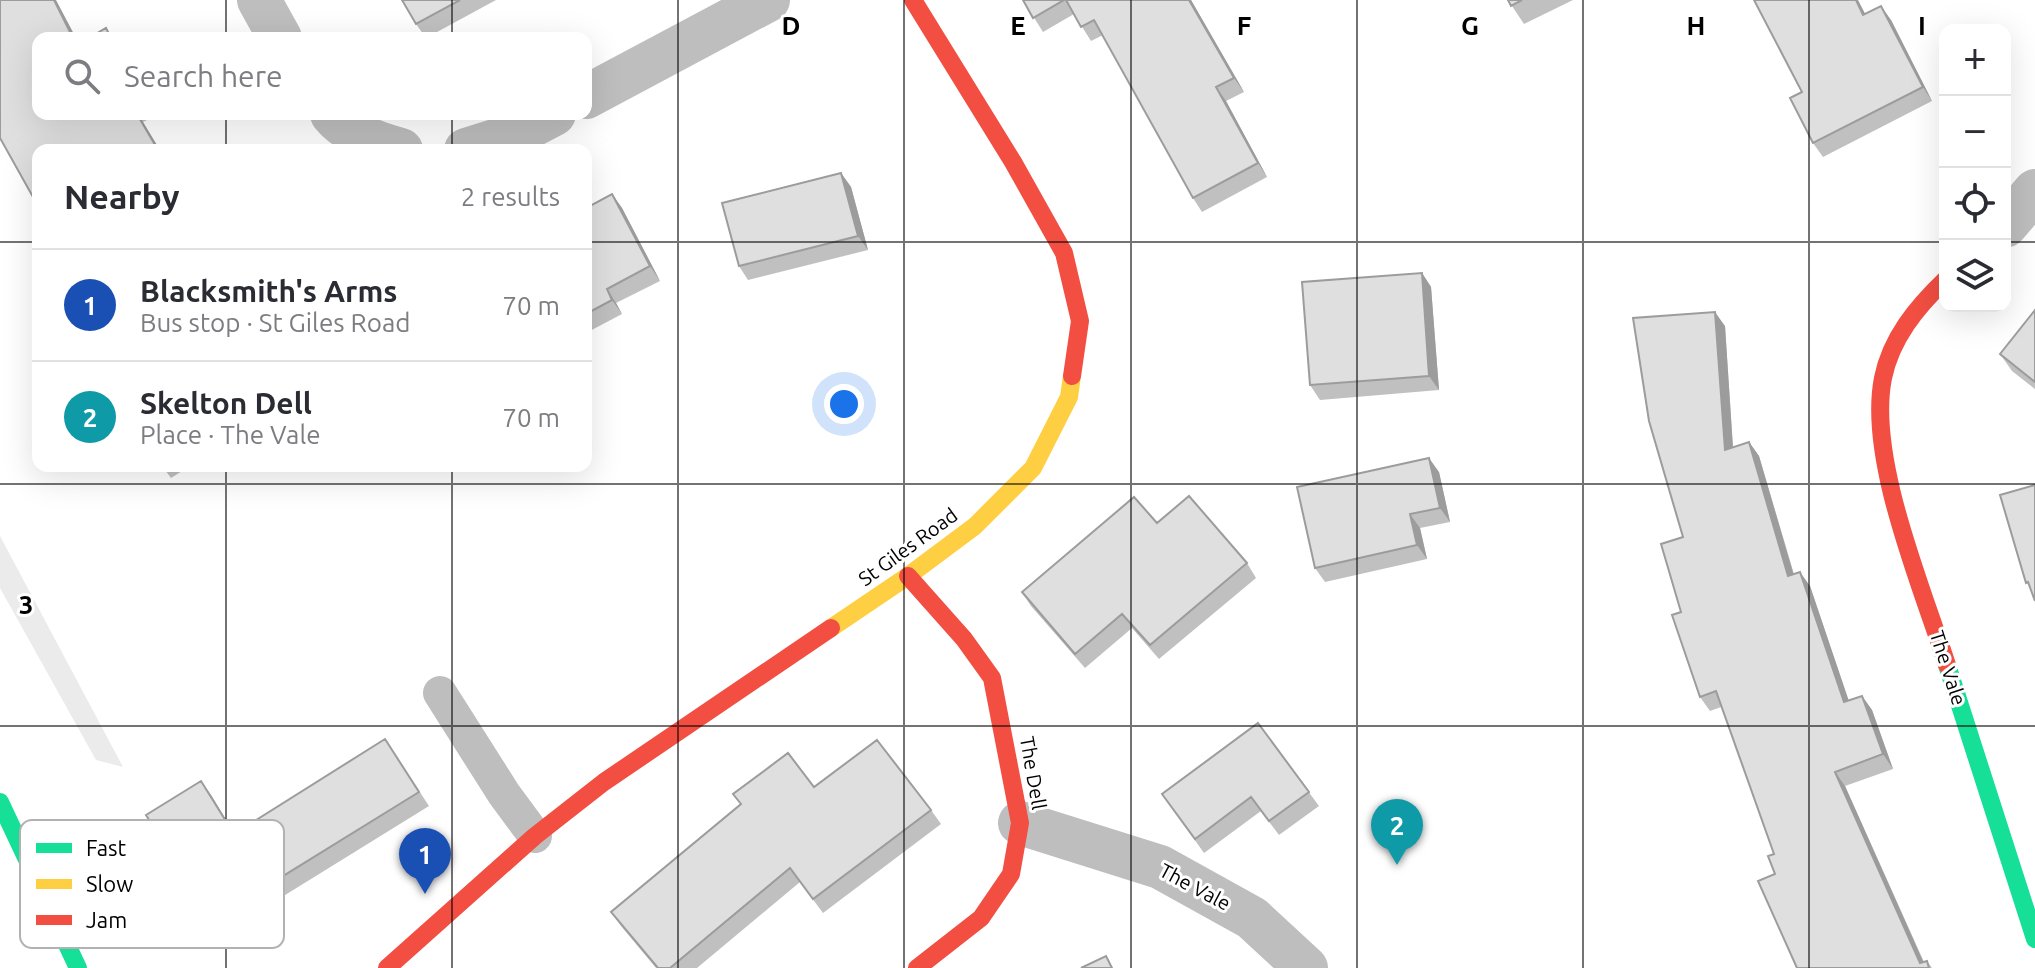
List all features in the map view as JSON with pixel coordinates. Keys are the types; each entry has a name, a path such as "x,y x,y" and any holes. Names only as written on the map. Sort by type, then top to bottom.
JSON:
{"main road":[{"name":"St Giles Road","path":"387,968 535,836 604,782 908,576 975,526 1033,468 1069,397 1080,321 1064,253 1013,162 913,0"},
{"name":"The Vale","path":"1939,285 1924,299 1891,348 1881,393 1884,451 1907,541 2035,939"},
{"name":"The Dell","path":"908,576 964,639 992,678 1020,823 1011,874 981,918 917,968"},
{"path":"0,802 20,845"},
{"path":"69,948 78,968"}],"street":[{"path":"259,0 277,32"},
{"path":"592,94 768,0"},
{"path":"337,120 380,144"},
{"path":"485,144 514,135 543,120"},
{"path":"2011,219 2035,191"},
{"name":"The Vale","path":"1020,823 1160,867 1252,918 1306,968"}],"lane":[{"path":"440,693 504,794 535,836"}],"shaded area":[{"path":"0,536 123,767 96,760 0,588"}],"building":[{"path":"0,0 54,0 70,32 32,32 32,120 140,120 154,144 32,144 32,195 0,138"},
{"path":"402,0 460,0 416,24"},
{"path":"1023,0 1064,0 1033,18"},
{"path":"1066,0 1189,0 1234,78 1216,87 1258,163 1193,198 1094,20 1081,27"},
{"path":"1508,0 1522,0 1511,6"},
{"path":"1754,0 1856,0 1863,15 1881,6 1923,87 1813,143 1790,98 1802,92"},
{"path":"841,173 858,236 739,266 722,203"},
{"path":"612,194 650,266 607,289 612,300 592,311 592,205"},
{"path":"1422,273 1429,376 1310,385 1302,282"},
{"path":"2035,310 2035,382 2000,354"},
{"path":"1715,312 1725,450 1749,442 1788,576 1800,572 1844,702 1862,696 1883,754 1835,772 1920,963 1927,961 1929,968 1797,968 1758,881 1775,874 1768,856 1774,854 1716,691 1700,697 1672,615 1681,612 1661,544 1683,537 1649,421 1633,318"},
{"path":"1429,458 1440,508 1410,514 1417,545 1315,568 1297,487"},
{"path":"2035,485 2035,601 2026,583 2000,495"},
{"path":"1189,496 1247,563 1150,645 1122,614 1075,654 1022,592 1134,497 1157,523"},
{"path":"1258,723 1309,792 1269,821 1251,797 1195,839 1162,794"},
{"path":"385,739 419,792 284,875 284,820 256,820"},
{"path":"877,740 931,810 813,899 790,868 670,968 658,968 611,912 741,804 733,794 788,753 814,787"},
{"path":"201,781 225,820 149,820 146,815"},
{"path":"1106,956 1112,968 1081,968"}],"traffic: fast":[{"path":"1947,665 2035,939"},
{"path":"0,802 20,845"},
{"path":"69,948 78,968"}],"traffic: slow":[{"path":"831,628 975,526 1033,468 1069,397 1072,376"}],"traffic: jam":[{"path":"913,0 1013,162 1064,253 1080,321 1072,376"},
{"path":"1939,286 1915,312 1892,350 1883,378 1880,410 1883,446 1900,522 1947,665"},
{"path":"908,576 964,639 992,678 1020,823 1011,874 981,918 917,968"},
{"path":"387,968 535,836 604,782 831,628"}],"place":[{"name":"Skelton Dell","path":"1397,865"},
{"name":"Blacksmith's Arms","path":"425,894"}]}
